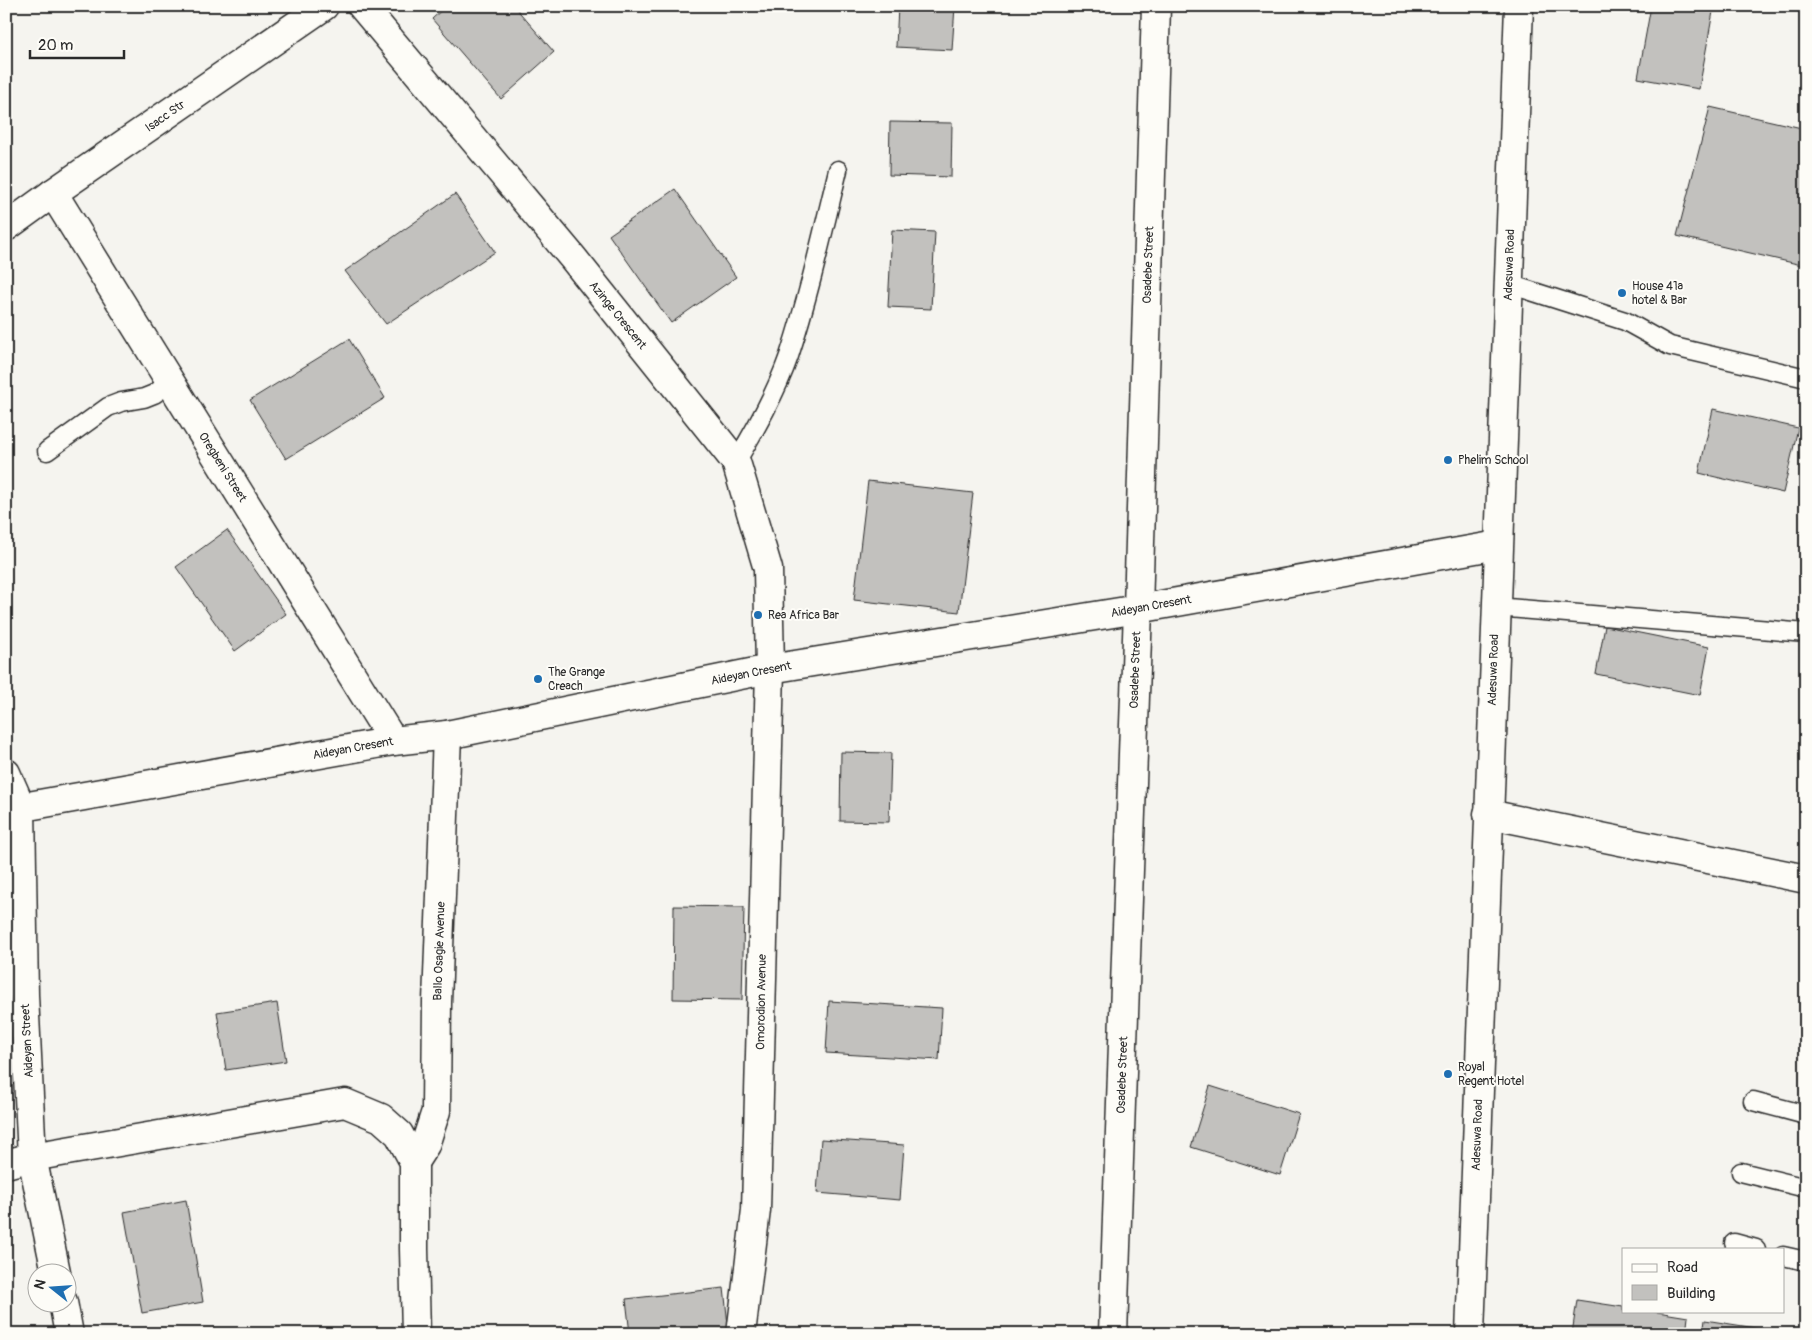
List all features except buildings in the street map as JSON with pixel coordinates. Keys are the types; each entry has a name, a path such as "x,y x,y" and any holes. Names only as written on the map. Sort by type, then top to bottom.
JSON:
{"street":[{"name":"Isacc Str","path":"6,227 324,6"},
{"name":"Azinge Crescent","path":"362,6 573,258 736,462 768,569 770,669"},
{"name":"Osadebe Street","path":"1113,1334 1138,609 1156,6"},
{"name":"Adesuwa Road","path":"1470,1334 1519,6"},
{"name":"Oregbeni Street","path":"53,193 393,741"},
{"name":"Aideyan Cresent","path":"13,809 393,741 447,735 770,669 1138,609 1498,545"},
{"name":"Omorodion Avenue","path":"741,1334 756,1210 770,669"},
{"name":"Ballo Osagie Avenue","path":"414,1162 424,1145 436,1111 437,1002 447,735"},
{"path":"6,773 13,809"},
{"name":"Aideyan Street","path":"13,809 24,995 19,1161 53,1262"},
{"path":"1488,814 1806,879"},
{"name":"Ballo Osagie Avenue","path":"19,1161 345,1103 381,1118 399,1134 414,1162 416,1334"},
{"path":"65,1312 70,1334"}],"lane":[{"path":"736,462 758,426 788,356 813,270 838,170"},
{"path":"1508,284 1626,321 1670,346 1806,378"},
{"path":"47,451 108,407 121,402 144,398 154,394 170,383"},
{"path":"1496,608 1806,633"},
{"path":"1753,1102 1806,1115"},
{"path":"1742,1172 1806,1188"},
{"path":"1734,1243 1752,1248"},
{"path":"1784,1256 1806,1261"}],"place":[{"name":"House 41a hotel & Bar","path":"1622,293"},
{"name":"Phelim School","path":"1448,460"},
{"name":"Rea Africa Bar","path":"758,615"},
{"name":"The Grange Creach","path":"538,679"},
{"name":"Royal Regent Hotel","path":"1448,1074"}]}
